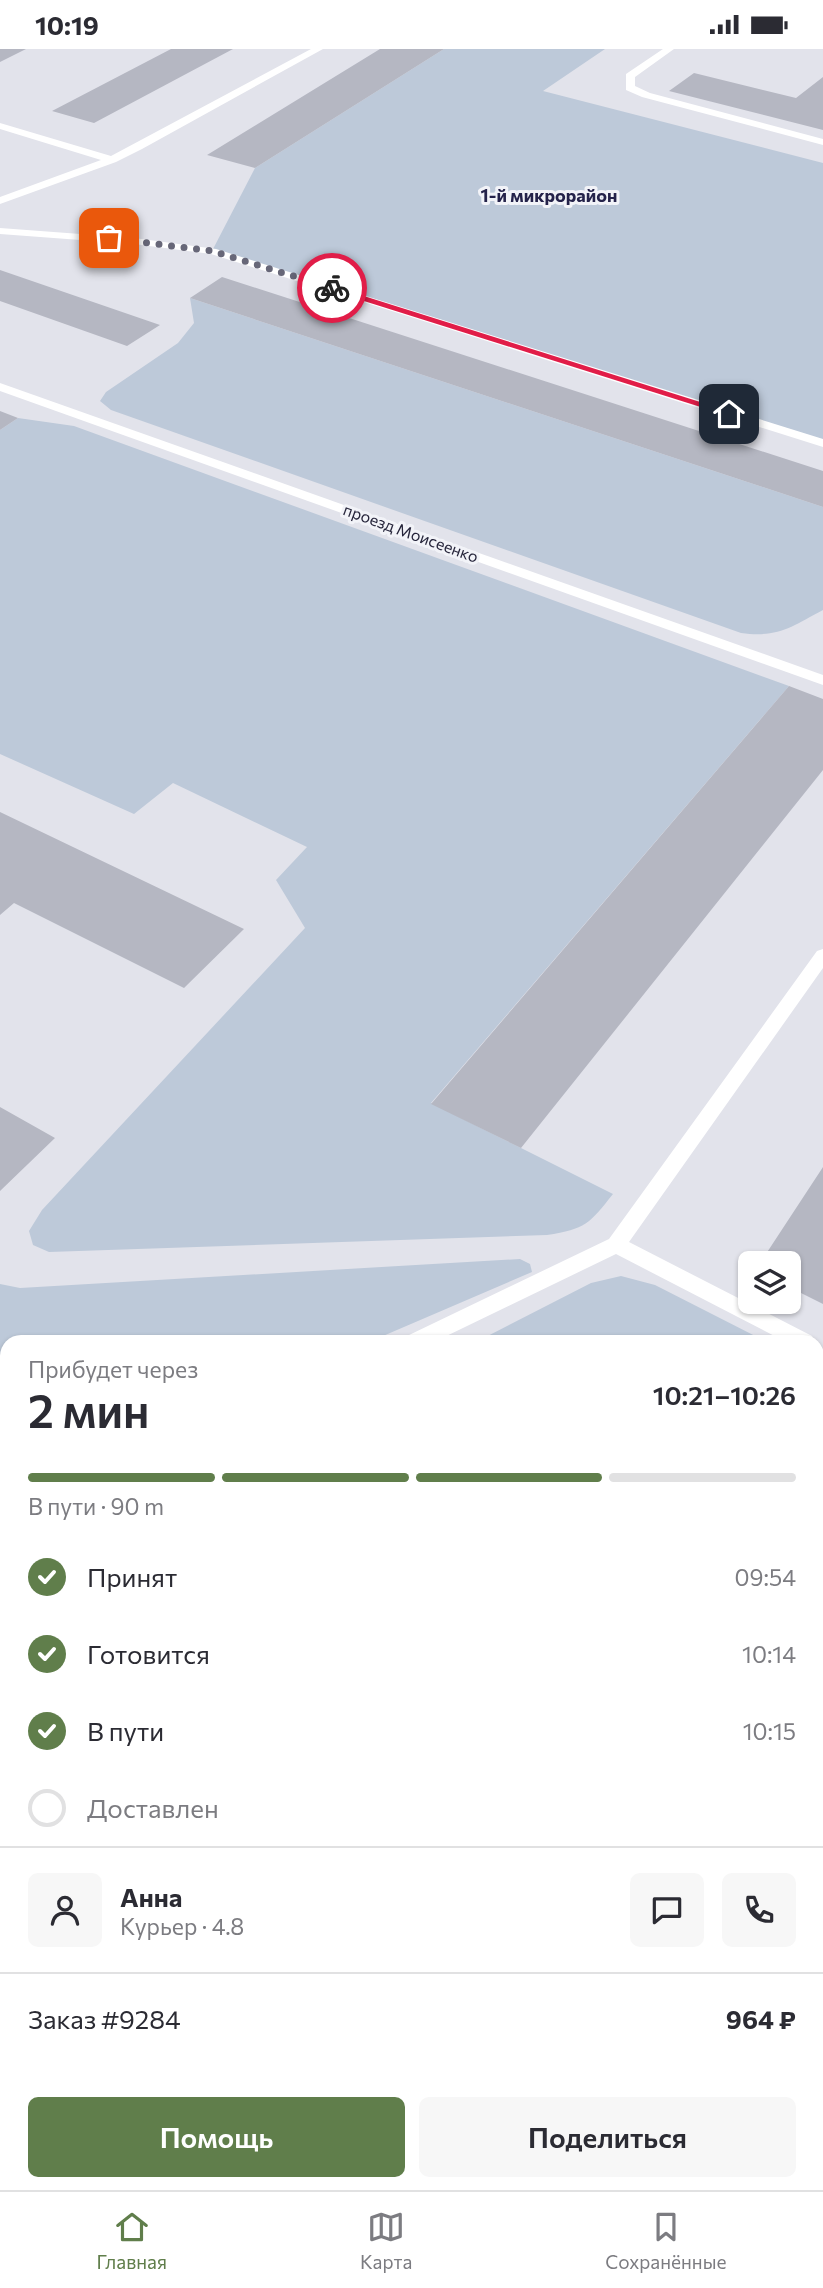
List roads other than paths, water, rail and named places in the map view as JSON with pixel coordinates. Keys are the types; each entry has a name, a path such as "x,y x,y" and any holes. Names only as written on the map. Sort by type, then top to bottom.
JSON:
{"street":[{"path":"0,201 112,160 156,139 318,49"},
{"path":"669,49 630,76 630,87 646,95 823,142"},
{"path":"0,126 112,160"},
{"path":"0,231 122,239 212,251 823,443"},
{"name":"проезд Моисеенко","path":"0,387 823,680"},
{"path":"429,1335 616,1245 823,955"},
{"path":"616,1245 792,1335"}],"district":[{"name":"1-й микрорайон","path":"549,196"}]}
